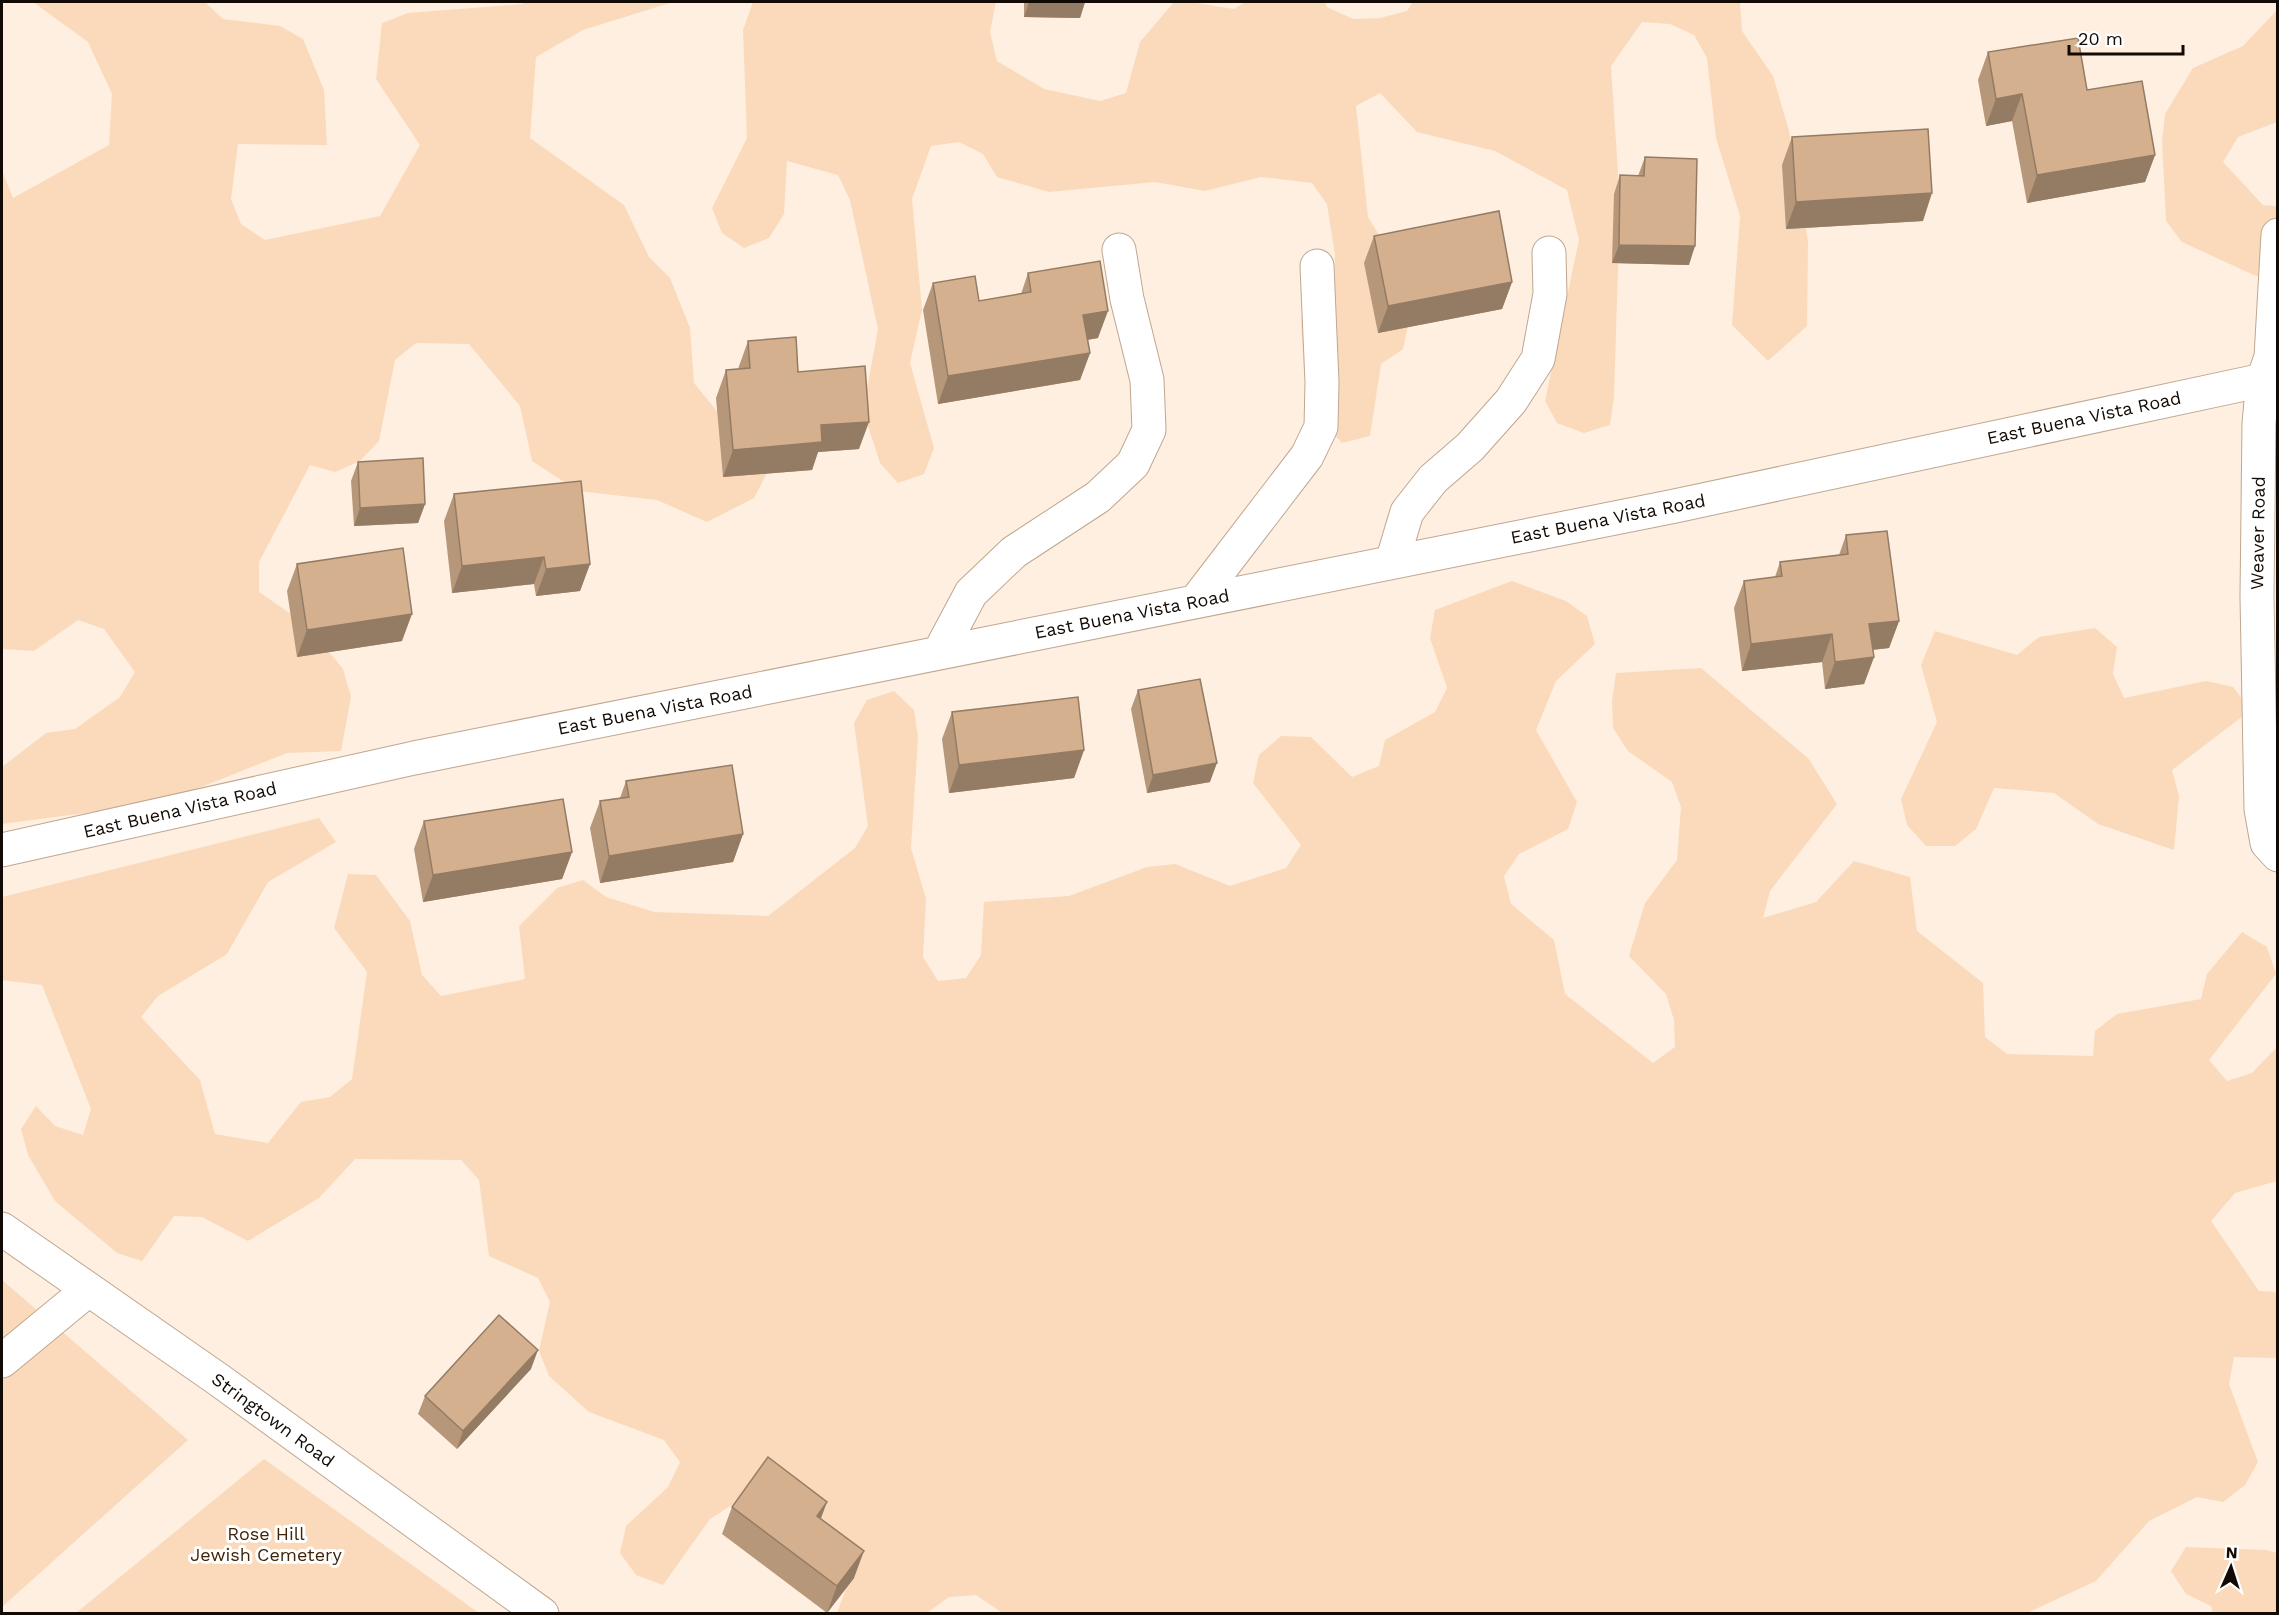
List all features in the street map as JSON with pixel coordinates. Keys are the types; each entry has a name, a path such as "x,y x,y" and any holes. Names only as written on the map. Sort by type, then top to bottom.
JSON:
{"street":[{"name":"Weaver Road","path":"2271,844 2261,809 2257,597 2259,423 2270,365 2277,235"},
{"path":"939,653 971,593 1014,552 1098,497 1133,464 1149,430 1147,380 1127,299 1119,250"},
{"path":"1392,562 1407,512 1433,479 1470,447 1510,401 1538,359 1550,294 1549,253"},
{"path":"1196,602 1301,464 1321,428 1322,382 1317,266"},
{"name":"East Buena Vista Road","path":"2,850 414,758 1675,506 2270,365"},
{"name":"Stringtown Road","path":"2,1229 219,1380 542,1614"},
{"path":"2,1361 88,1290"}],"green space":[{"path":"33,2 205,2 223,19 280,26 303,39 324,90 327,145 238,144 231,199 241,224 265,240 380,216 420,145 376,79 382,23 408,13 523,4 524,2 673,2 583,30 536,57 530,138 624,205 649,257 670,278 690,328 694,383 767,473 754,498 707,522 657,500 578,491 532,461 520,406 469,344 416,343 395,360 379,441 360,461 335,472 310,465 259,562 259,592 307,625 343,669 351,697 341,751 287,753 161,803 2,824 2,767 46,733 75,729 120,697 135,672 104,629 78,620 34,651 2,649 2,171 13,198 109,145 112,94 88,42"},
{"path":"753,2 996,2 990,32 997,61 1044,89 1100,101 1126,93 1140,42 1174,2 1190,2 1234,9 1245,2 1325,2 1327,7 1353,19 1380,18 1407,11 1413,2 1740,2 1742,31 1773,76 1789,131 1808,241 1807,326 1768,361 1732,325 1740,216 1716,138 1707,58 1694,35 1670,24 1642,22 1611,66 1620,204 1614,397 1610,425 1584,433 1557,423 1545,401 1579,240 1567,190 1495,151 1417,132 1380,93 1356,106 1368,217 1399,267 1409,321 1403,349 1381,364 1370,436 1342,443 1314,413 1304,371 1301,319 1334,282 1335,255 1327,204 1312,183 1261,177 1205,191 1155,182 1049,192 997,177 983,154 959,142 931,146 912,199 922,310 910,363 934,448 924,474 898,483 880,463 863,411 878,329 850,200 838,175 787,161 784,214 769,238 744,248 722,233 712,208 747,138 743,30"},
{"path":"2277,10 2277,122 2238,137 2223,162 2263,205 2277,206 2277,277 2256,276 2182,242 2166,221 2162,141 2165,114 2193,68 2243,46"},
{"path":"1512,581 1566,601 1587,616 1595,644 1556,681 1536,730 1577,802 1568,829 1519,854 1504,876 1511,904 1554,940 1565,994 1653,1063 1675,1047 1674,1020 1666,994 1629,956 1645,903 1677,860 1681,807 1672,782 1628,751 1613,728 1612,701 1616,673 1701,668 1808,758 1837,804 1770,891 1763,918 1816,902 1854,861 1910,877 1917,931 1983,983 1985,1037 2007,1054 2093,1056 2095,1031 2117,1014 2201,999 2207,974 2242,932 2267,947 2276,974 2209,1060 2227,1081 2252,1073 2277,1047 2277,1181 2235,1193 2211,1221 2259,1291 2277,1292 2277,1358 2234,1357 2229,1384 2258,1462 2245,1485 2223,1502 2197,1497 2149,1521 2096,1581 2027,1613 1004,1614 976,1595 949,1597 927,1613 837,1613 853,1570 755,1490 710,1519 663,1585 636,1575 620,1553 626,1526 668,1487 680,1462 664,1440 589,1412 549,1376 539,1351 550,1302 538,1278 489,1256 479,1180 461,1160 355,1159 319,1198 248,1241 202,1217 174,1216 142,1261 117,1253 55,1201 28,1155 21,1129 36,1106 55,1126 83,1135 91,1109 42,985 2,980 2,897 319,818 336,842 268,882 227,954 158,996 141,1017 200,1080 215,1134 268,1143 301,1102 330,1097 352,1079 367,972 334,928 348,874 376,875 410,921 422,975 441,996 525,979 519,926 557,888 583,880 606,897 654,912 768,916 855,848 868,826 854,723 867,700 894,691 914,710 918,737 911,848 926,899 923,957 938,981 966,978 981,955 984,902 1069,896 1147,867 1175,864 1230,886 1286,868 1301,845 1253,783 1259,755 1281,736 1311,737 1352,777 1379,766 1385,740 1435,712 1447,688 1430,638 1435,610"},
{"path":"2095,628 2117,647 2113,674 2124,698 2206,681 2233,687 2251,710 2172,770 2179,796 2174,850 2098,824 2054,793 1994,788 1976,829 1955,846 1926,846 1907,825 1901,799 1937,722 1921,665 1935,631 2017,655 2039,637"},
{"path":"2,1280 188,1440 2,1607"},
{"name":"Rose Hill Jewish Cemetery","path":"264,1459 479,1613 76,1613"},
{"path":"2186,1547 2266,1550 2277,1553 2277,1613 2213,1613 2211,1606 2186,1594 2171,1571"}],"building":[{"path":"2078,38 2087,90 2142,81 2155,155 2037,175 2022,94 1996,99 1988,52"},
{"path":"1928,129 1932,193 1796,202 1792,137"},
{"path":"1645,157 1697,159 1695,246 1619,245 1620,175 1644,176"},
{"path":"1499,211 1512,282 1388,306 1374,236"},
{"path":"1100,261 1108,311 1083,315 1090,353 948,376 933,283 975,276 979,301 1031,292 1028,273"},
{"path":"796,337 798,372 865,366 869,422 821,425 822,442 733,450 726,370 750,368 748,341"},
{"path":"423,458 425,504 360,508 358,462"},
{"path":"581,481 590,564 546,569 544,557 462,566 454,494"},
{"path":"1887,531 1899,621 1869,624 1874,657 1835,662 1832,634 1751,644 1744,581 1782,576 1780,562 1848,554 1846,535"},
{"path":"403,548 412,614 307,630 297,564"},
{"path":"1200,679 1217,763 1153,775 1138,690"},
{"path":"1078,697 1084,750 959,765 952,712"},
{"path":"732,765 743,834 609,856 600,801 629,797 626,781"},
{"path":"563,799 572,852 433,875 424,821"},
{"path":"499,1315 538,1350 463,1431 425,1396"},
{"path":"768,1457 827,1502 817,1516 864,1551 837,1586 732,1507"}]}
